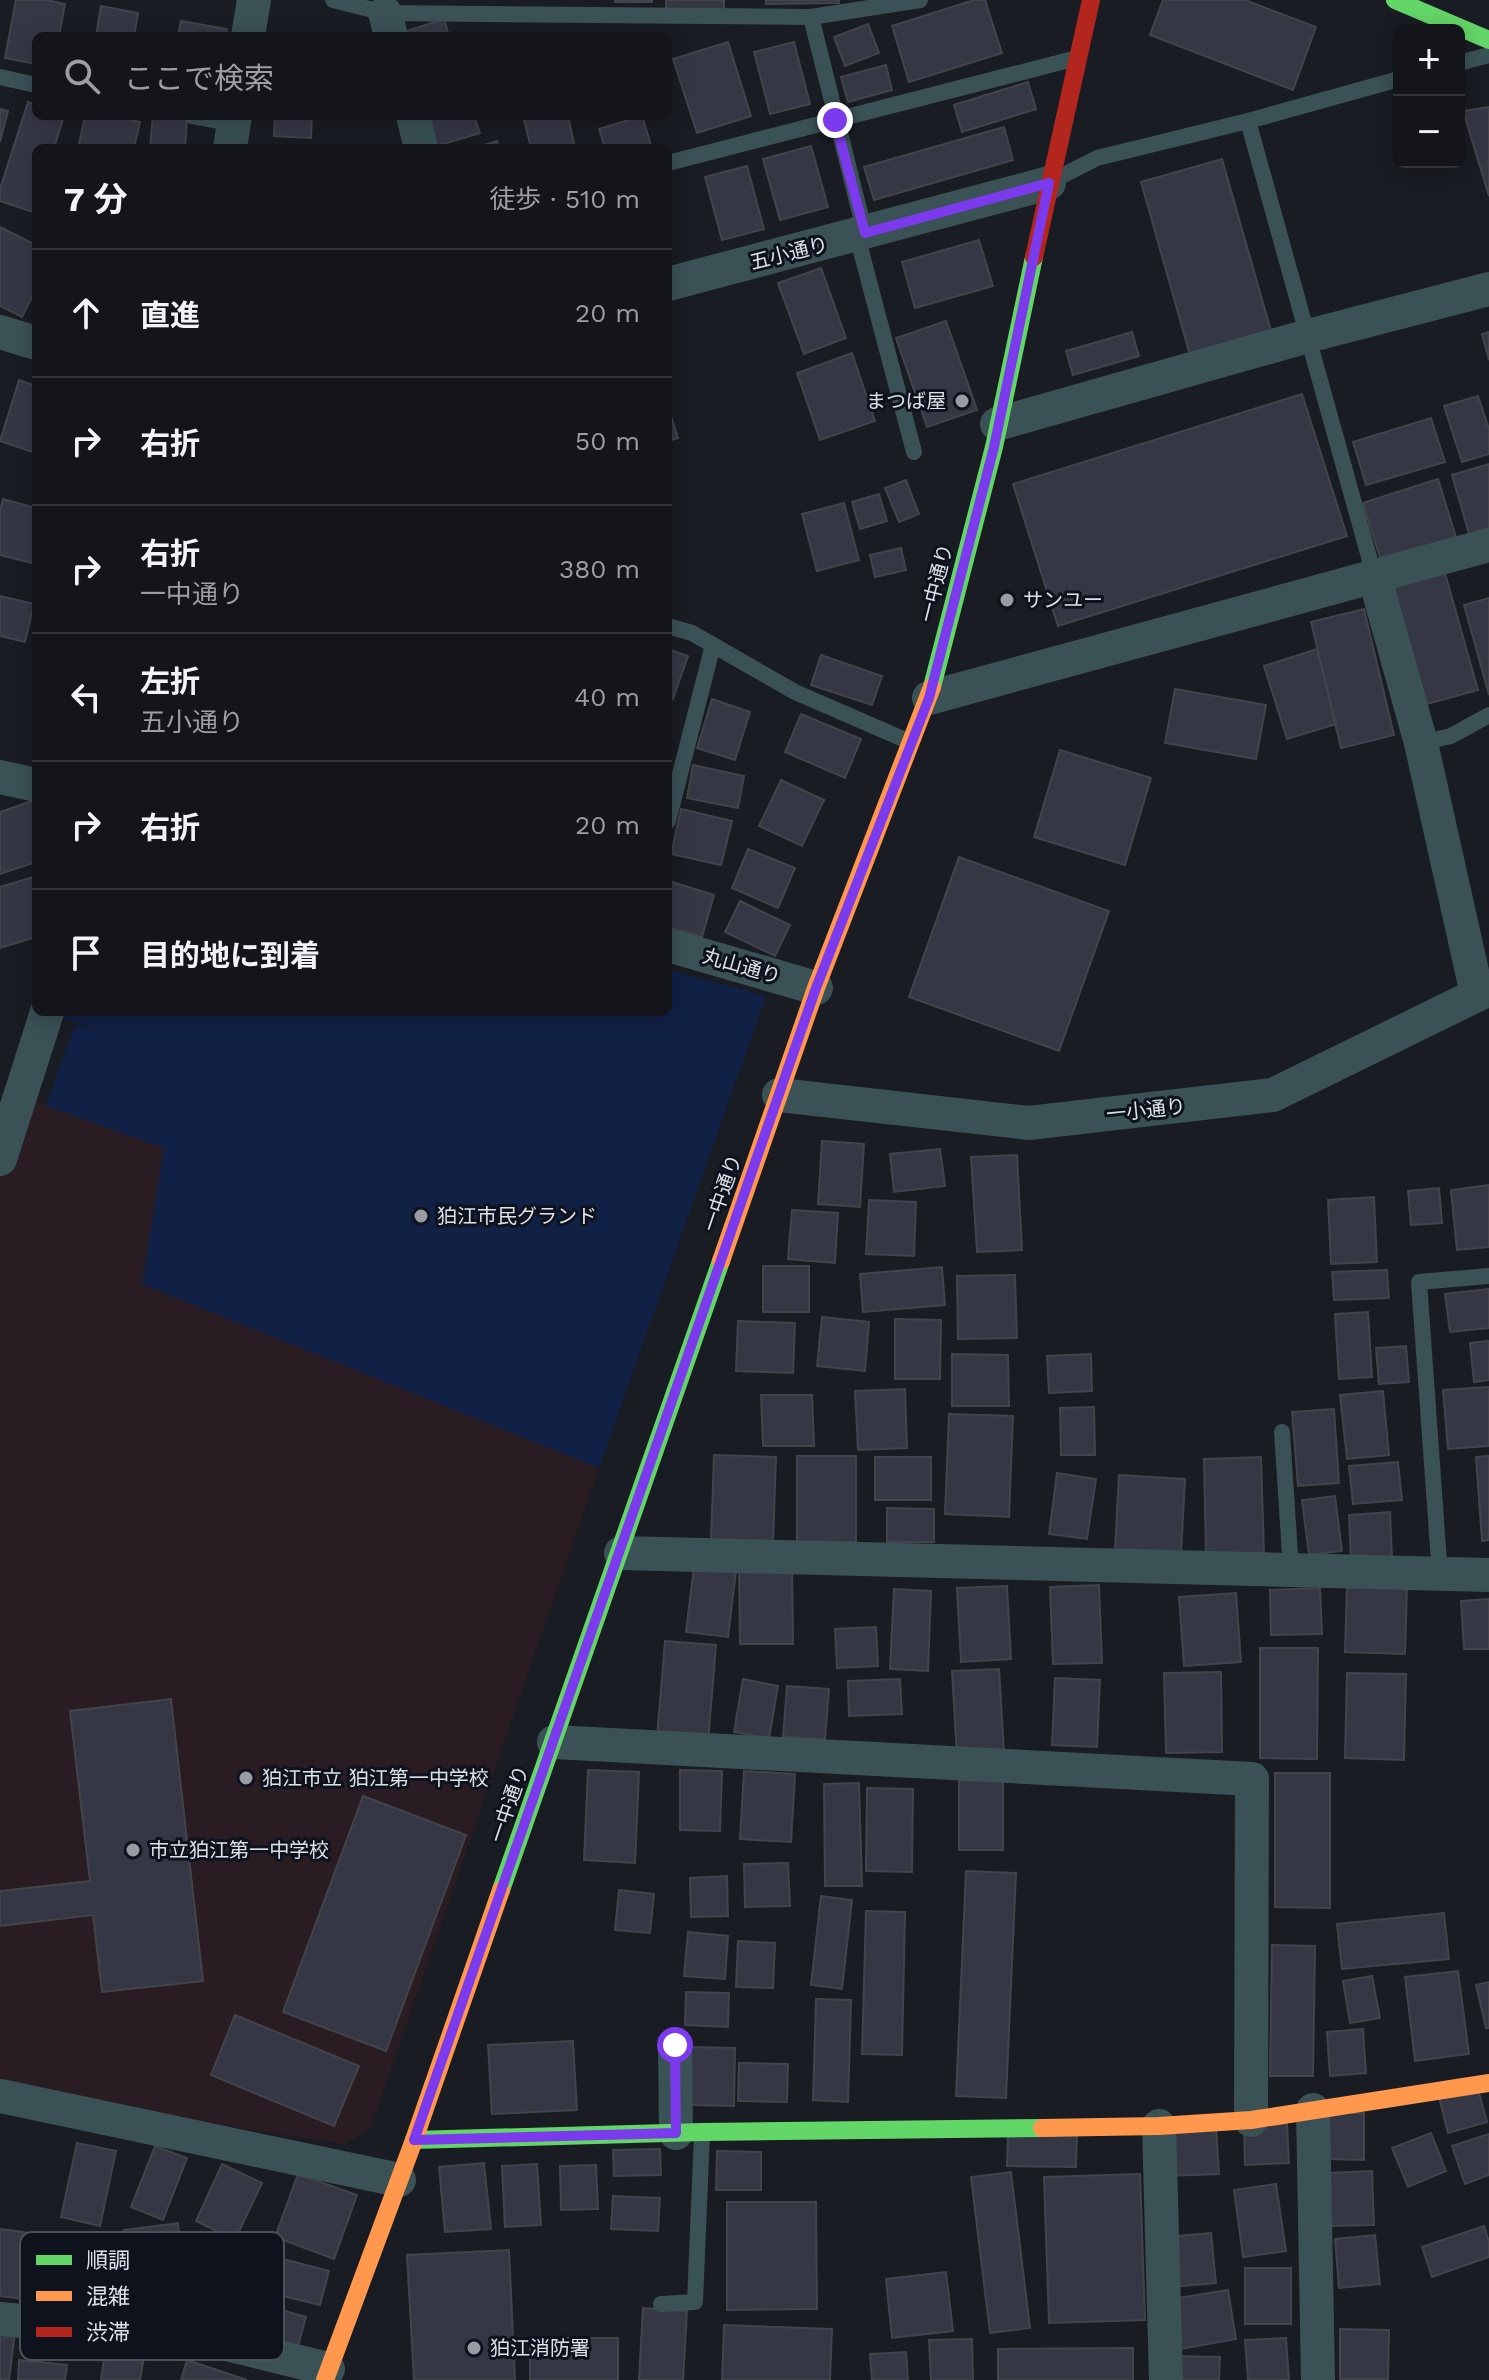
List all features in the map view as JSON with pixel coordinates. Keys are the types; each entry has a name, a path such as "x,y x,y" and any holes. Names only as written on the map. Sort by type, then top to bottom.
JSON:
{"street":[{"path":"249,32 254,0"},
{"name":"一中通り","path":"327,2374 414,2140 816,988 929,698 994,447 1091,0"},
{"path":"1395,0 1489,40"},
{"path":"414,120 420,144"},
{"name":"五小通り","path":"672,283 1049,183"},
{"path":"997,424 1308,336 1489,289"},
{"path":"0,332 32,342"},
{"path":"929,698 1489,545"},
{"path":"1374,575 1421,743 1483,991"},
{"path":"0,777 32,784"},
{"name":"丸山通り","path":"672,946 816,988"},
{"name":"一小通り","path":"779,1095 1029,1123 1273,1095 1483,991"},
{"path":"0,1159 46,1016"},
{"path":"621,1553 1489,1575"},
{"path":"554,1742 1252,1779 1251,2120"},
{"path":"675,2045 689,2133"},
{"path":"414,2140 1159,2126 1251,2120 1489,2083"},
{"path":"0,2096 399,2180"},
{"path":"1313,2110 1318,2380"},
{"path":"1159,2126 1166,2380"},
{"path":"0,2319 20,2321"},
{"path":"279,2360 327,2374"}],"lane":[{"path":"333,0 389,16 811,17 920,0"},
{"path":"811,17 914,452"},
{"path":"1465,61 1489,55"},
{"path":"672,162 1078,57"},
{"path":"0,77 32,84"},
{"path":"1049,183 1097,158 1393,81"},
{"path":"205,120 233,129"},
{"path":"1248,121 1374,575"},
{"path":"672,627 692,633 795,692 912,743"},
{"path":"672,805 713,645"},
{"path":"1421,743 1451,736 1489,715"},
{"path":"1440,1576 1419,1282 1489,1276"},
{"path":"1282,1432 1291,1570"},
{"path":"661,2304 695,2302 689,2133"}],"shaded area":[{"name":"狛江市民グランド","path":"672,971 766,996 599,1468 142,1284 164,1148 46,1106 75,1024 110,1035 62,1017 672,1016"},
{"name":"狛江市立 狛江第一中学校","path":"21,1096 165,1148 142,1284 599,1468 371,2127 345,2145 0,2089 0,1166"}],"building":[{"path":"16,0 47,0 65,4 60,32 32,32 32,63 5,58"},
{"path":"652,0 652,2 615,2"},
{"path":"666,0 724,0 724,14 666,10"},
{"path":"766,0 839,0 839,3 766,4"},
{"path":"974,0 985,0 1002,53 909,82 892,26"},
{"path":"1163,0 1245,0 1316,27 1293,90 1150,35"},
{"path":"101,6 138,13 135,32 97,32"},
{"path":"444,19 448,32 403,32"},
{"path":"181,21 227,29 227,32 179,32"},
{"path":"868,24 879,53 845,66 834,37"},
{"path":"728,42 751,116 697,133 673,59"},
{"path":"794,42 810,104 770,114 754,52"},
{"path":"886,65 892,90 848,102 841,77"},
{"path":"1028,82 1036,109 962,132 954,105"},
{"path":"28,102 32,104 32,120 63,120 55,144 32,144 32,212 0,201 0,189"},
{"path":"1489,107 1489,196 1465,118 1465,111"},
{"path":"0,109 8,111 0,142"},
{"path":"84,120 140,122 135,144 79,144"},
{"path":"153,120 187,120 185,144 150,144"},
{"path":"275,120 312,120 311,138 274,136"},
{"path":"424,120 475,120 480,133 443,144 432,144"},
{"path":"524,120 569,120 574,144 530,144"},
{"path":"629,120 643,120 651,144 604,144 599,129"},
{"path":"1004,127 1013,160 874,200 864,167"},
{"path":"811,146 828,207 780,220 763,159"},
{"path":"1222,159 1271,331 1190,355 1141,182"},
{"path":"747,166 764,229 722,240 705,177"},
{"path":"0,227 32,243 32,297 22,317 0,306"},
{"path":"979,240 993,286 915,308 902,262"},
{"path":"821,268 846,338 804,354 778,283"},
{"path":"946,321 977,410 927,427 896,338"},
{"path":"1132,332 1139,356 1073,375 1066,351"},
{"path":"1489,332 1489,360 1482,334"},
{"path":"852,353 875,421 820,440 797,373"},
{"path":"19,380 32,385 32,452 0,441"},
{"path":"1302,394 1347,536 1058,626 1013,484"},
{"path":"1478,396 1489,429 1489,454 1462,462 1444,406"},
{"path":"1431,418 1445,462 1366,485 1353,442"},
{"path":"672,419 678,438 672,440"},
{"path":"1489,464 1489,528 1469,534 1452,475"},
{"path":"1438,479 1456,537 1381,561 1363,503"},
{"path":"906,480 919,514 899,522 885,488"},
{"path":"879,494 887,521 860,529 852,502"},
{"path":"3,499 32,507 32,563 0,555"},
{"path":"844,503 859,560 817,571 802,514"},
{"path":"901,548 906,570 875,577 870,555"},
{"path":"1445,573 1478,690 1423,705 1390,588"},
{"path":"0,596 32,604 25,642 0,636"},
{"path":"1489,598 1489,695 1464,605"},
{"path":"1364,609 1394,735 1341,748 1311,622"},
{"path":"1317,649 1336,724 1287,739 1264,666"},
{"path":"672,650 688,656 672,699"},
{"path":"821,655 882,676 872,705 811,685"},
{"path":"1175,689 1266,705 1256,759 1165,743"},
{"path":"712,699 750,712 735,760 697,748"},
{"path":"801,714 861,739 845,778 785,752"},
{"path":"1060,750 1151,778 1125,865 1034,837"},
{"path":"693,765 744,776 738,808 687,798"},
{"path":"781,780 824,800 802,846 759,826"},
{"path":"32,801 32,863 0,874 0,812"},
{"path":"681,809 732,821 721,865 672,854"},
{"path":"748,849 795,868 778,908 732,888"},
{"path":"959,857 1109,911 1059,1051 909,997"},
{"path":"32,877 32,938 0,948 0,887"},
{"path":"672,882 714,895 702,937 672,928"},
{"path":"740,901 790,925 775,956 725,932"},
{"path":"822,1141 864,1144 860,1207 818,1204"},
{"path":"940,1149 945,1186 894,1192 890,1154"},
{"path":"1017,1155 1022,1250 977,1252 971,1157"},
{"path":"1489,1185 1489,1247 1457,1250 1451,1190"},
{"path":"1439,1188 1442,1223 1411,1225 1408,1191"},
{"path":"1374,1197 1377,1262 1331,1264 1328,1200"},
{"path":"869,1200 916,1202 914,1256 866,1254"},
{"path":"792,1210 838,1213 835,1263 788,1259"},
{"path":"763,1266 809,1266 809,1312 763,1312"},
{"path":"942,1267 945,1305 863,1312 860,1274"},
{"path":"1387,1270 1389,1298 1334,1300 1332,1272"},
{"path":"1015,1275 1017,1338 958,1339 957,1276"},
{"path":"1489,1289 1489,1328 1450,1332 1445,1294"},
{"path":"1368,1312 1372,1377 1339,1379 1335,1314"},
{"path":"822,1317 869,1322 865,1371 817,1366"},
{"path":"895,1319 941,1320 940,1379 895,1379"},
{"path":"738,1321 795,1323 793,1373 736,1371"},
{"path":"1489,1341 1489,1380 1474,1382 1470,1343"},
{"path":"1406,1346 1409,1382 1379,1384 1376,1348"},
{"path":"952,1354 1008,1355 1009,1406 952,1406"},
{"path":"1091,1354 1092,1391 1049,1393 1047,1356"},
{"path":"1489,1387 1489,1446 1448,1449 1443,1390"},
{"path":"905,1389 907,1448 858,1450 855,1391"},
{"path":"1383,1391 1389,1455 1347,1459 1340,1395"},
{"path":"761,1395 812,1395 814,1446 763,1446"},
{"path":"1094,1407 1095,1455 1061,1455 1060,1408"},
{"path":"1334,1409 1339,1483 1298,1486 1292,1412"},
{"path":"949,1414 1013,1416 1009,1517 945,1514"},
{"path":"714,1455 776,1457 773,1542 711,1540"},
{"path":"797,1456 856,1456 856,1542 797,1542"},
{"path":"1489,1456 1489,1540 1482,1541 1476,1457"},
{"path":"875,1457 931,1457 931,1500 875,1500"},
{"path":"1261,1457 1264,1553 1206,1554 1204,1459"},
{"path":"1398,1462 1402,1500 1353,1504 1349,1466"},
{"path":"1057,1473 1096,1479 1087,1539 1049,1534"},
{"path":"1119,1475 1185,1479 1181,1554 1115,1549"},
{"path":"1335,1496 1342,1551 1309,1555 1302,1500"},
{"path":"887,1508 934,1509 934,1542 887,1542"},
{"path":"1390,1512 1392,1558 1351,1560 1349,1515"},
{"path":"792,1564 793,1644 740,1644 739,1565"},
{"path":"694,1566 736,1571 728,1637 686,1632"},
{"path":"1099,1585 1102,1663 1053,1664 1050,1587"},
{"path":"1347,1585 1407,1587 1405,1654 1345,1652"},
{"path":"1007,1586 1011,1659 961,1662 957,1588"},
{"path":"1320,1588 1322,1634 1271,1635 1270,1590"},
{"path":"894,1589 931,1591 928,1671 890,1669"},
{"path":"1236,1593 1241,1662 1184,1666 1179,1597"},
{"path":"1489,1599 1489,1649 1464,1649 1461,1601"},
{"path":"876,1627 878,1666 837,1668 835,1629"},
{"path":"665,1641 716,1645 708,1742 657,1737"},
{"path":"1260,1648 1318,1648 1317,1759 1260,1758"},
{"path":"999,1669 1004,1753 957,1755 952,1671"},
{"path":"1221,1672 1222,1752 1166,1753 1164,1673"},
{"path":"1347,1673 1406,1674 1404,1760 1345,1758"},
{"path":"1055,1678 1100,1680 1097,1747 1052,1745"},
{"path":"743,1679 778,1686 769,1738 734,1732"},
{"path":"900,1679 902,1714 849,1716 848,1681"},
{"path":"787,1686 829,1689 825,1739 783,1737"},
{"path":"171,1699 203,1981 102,1992 93,1915 0,1926 0,1891 90,1881 70,1711"},
{"path":"588,1770 639,1772 635,1863 584,1860"},
{"path":"680,1770 722,1771 720,1831 680,1830"},
{"path":"744,1771 795,1774 791,1842 740,1839"},
{"path":"1275,1773 1330,1773 1330,1908 1275,1907"},
{"path":"959,1780 1003,1781 1003,1850 959,1850"},
{"path":"859,1783 862,1886 825,1886 824,1784"},
{"path":"867,1788 913,1789 912,1872 866,1871"},
{"path":"363,1796 466,1835 386,2051 283,2012"},
{"path":"788,1863 790,1906 745,1907 744,1864"},
{"path":"966,1871 1016,1873 1006,2098 956,2096"},
{"path":"727,1876 728,1916 691,1917 690,1878"},
{"path":"619,1890 654,1894 650,1933 615,1930"},
{"path":"821,1896 852,1900 842,1989 811,1985"},
{"path":"866,1911 905,1912 902,2055 862,2054"},
{"path":"1444,1913 1449,1959 1342,1969 1337,1924"},
{"path":"688,1932 728,1936 725,1979 684,1976"},
{"path":"738,1941 775,1943 773,1988 736,1987"},
{"path":"1272,1945 1315,1946 1313,2076 1270,2076"},
{"path":"1458,1971 1469,2054 1415,2061 1405,1977"},
{"path":"1372,1976 1380,2018 1350,2023 1343,1981"},
{"path":"1489,1982 1489,2028 1486,2028 1476,1985"},
{"path":"686,1992 729,1993 728,2027 685,2025"},
{"path":"816,1999 851,2000 848,2102 813,2100"},
{"path":"235,2015 359,2066 334,2126 211,2075"},
{"path":"1363,2029 1366,2073 1330,2076 1327,2032"},
{"path":"573,2041 577,2110 492,2114 488,2045"},
{"path":"690,2047 735,2048 734,2106 689,2105"},
{"path":"739,2063 788,2064 787,2102 738,2101"},
{"path":"1477,2086 1487,2122 1448,2133 1439,2097"},
{"path":"1325,2113 1364,2113 1364,2160 1325,2159"},
{"path":"1287,2124 1289,2163 1245,2165 1244,2126"},
{"path":"1216,2126 1219,2174 1168,2176 1166,2128"},
{"path":"1008,2133 1077,2134 1076,2167 1007,2166"},
{"path":"1431,2133 1446,2171 1408,2187 1392,2148"},
{"path":"1489,2134 1489,2175 1465,2184 1452,2146"},
{"path":"77,2143 116,2151 100,2226 61,2217"},
{"path":"155,2146 187,2158 163,2220 131,2207"},
{"path":"660,2149 661,2175 614,2176 613,2150"},
{"path":"717,2151 761,2152 761,2190 716,2190"},
{"path":"484,2163 491,2229 445,2232 439,2167"},
{"path":"222,2164 262,2183 239,2232 219,2232 196,2221"},
{"path":"537,2164 541,2225 505,2227 502,2166"},
{"path":"596,2165 598,2209 561,2210 560,2166"},
{"path":"1372,2171 1374,2225 1329,2226 1327,2173"},
{"path":"1011,2172 1030,2328 990,2333 971,2177"},
{"path":"298,2174 357,2195 334,2259 284,2240 284,2232 277,2232"},
{"path":"1140,2174 1145,2320 1049,2323 1044,2177"},
{"path":"1276,2184 1286,2251 1243,2257 1234,2190"},
{"path":"613,2196 660,2198 658,2231 611,2229"},
{"path":"727,2202 816,2202 817,2309 727,2310"},
{"path":"178,2223 179,2232 124,2232"},
{"path":"1484,2226 1489,2257 1432,2277 1422,2247"},
{"path":"0,2229 23,2232 20,2232 20,2299 0,2296"},
{"path":"1211,2233 1216,2283 1171,2287 1166,2237"},
{"path":"1375,2235 1380,2284 1339,2288 1335,2239"},
{"path":"509,2250 515,2380 414,2380 407,2255"},
{"path":"284,2259 329,2271 320,2305 284,2296"},
{"path":"1245,2268 1291,2268 1291,2324 1245,2324"},
{"path":"946,2272 953,2331 892,2338 886,2279"},
{"path":"1228,2290 1236,2339 1180,2349 1172,2299"},
{"path":"643,2308 687,2311 683,2380 639,2380"},
{"path":"284,2311 306,2317 296,2353 284,2350"},
{"path":"724,2325 832,2329 830,2380 722,2380"},
{"path":"1340,2329 1389,2330 1388,2379 1340,2379"},
{"path":"0,2330 15,2332 9,2380 0,2380"},
{"path":"530,2338 618,2338 618,2380 530,2380"},
{"path":"1286,2338 1289,2380 1248,2380 1245,2340"},
{"path":"972,2339 973,2380 931,2380 929,2340"},
{"path":"1133,2348 1133,2380 998,2380 998,2349"},
{"path":"906,2352 908,2380 872,2380 870,2354"},
{"path":"1174,2356 1220,2357 1219,2380 1174,2380"},
{"path":"19,2360 67,2365 65,2380 18,2380"},
{"path":"104,2360 143,2360 140,2380 101,2380"},
{"path":"187,2360 247,2380 181,2380"}],"traffic: fast":[{"path":"1395,0 1489,40"},
{"path":"932,687 994,447 1034,257"},
{"path":"501,1890 721,1261"},
{"path":"414,2140 702,2132 1042,2128"}],"traffic: slow":[{"path":"721,1261 816,988 932,687"},
{"path":"325,2380 414,2140 501,1890"},
{"path":"1042,2128 1159,2126 1251,2120 1489,2083"}],"traffic: jam":[{"path":"1034,257 1091,0"}],"place":[{"name":"まつば屋","path":"962,401"},
{"name":"サンユー","path":"1007,600"},
{"name":"狛江市民グランド","path":"421,1216"},
{"name":"狛江市立 狛江第一中学校","path":"246,1778"},
{"name":"市立狛江第一中学校","path":"133,1850"},
{"name":"狛江消防署","path":"474,2348"}],"route":[{"path":"675,2045 676,2133 414,2140 816,988 929,698 994,447 1049,183 865,233 835,120"}]}
